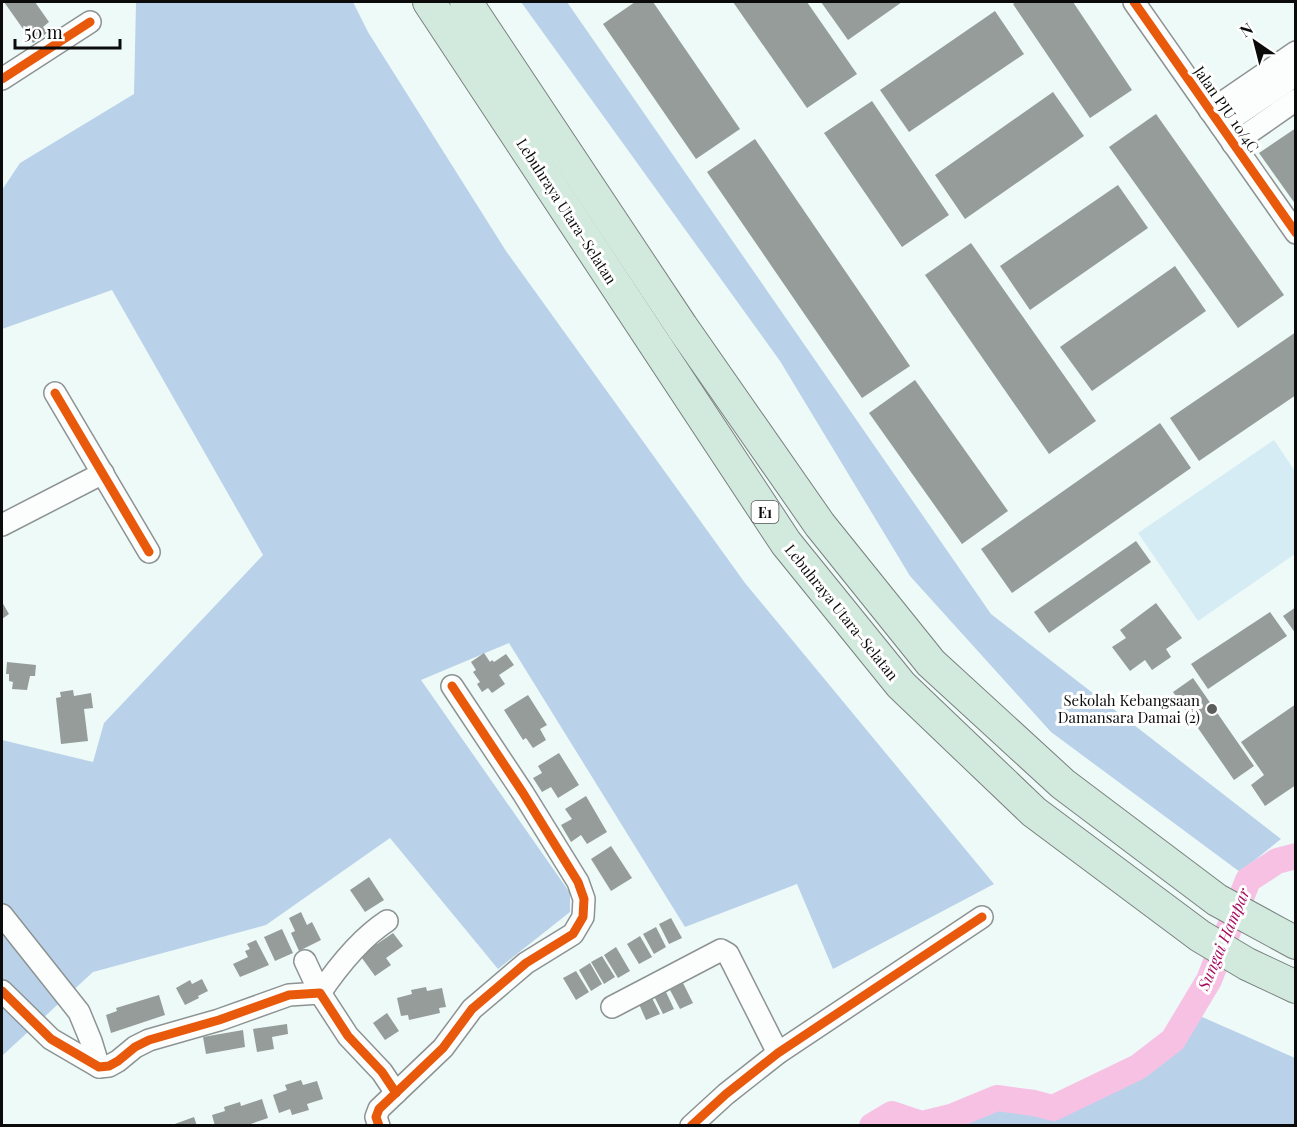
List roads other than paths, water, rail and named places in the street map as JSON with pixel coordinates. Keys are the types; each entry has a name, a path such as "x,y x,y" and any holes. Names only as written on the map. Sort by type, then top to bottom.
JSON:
{"highway":[{"name":"Lebuhraya Utara–Selatan","path":"429,2 786,543 901,686 1034,812 1200,936 1247,964 1296,987"},
{"name":"Lebuhraya Utara–Selatan","path":"466,2 682,327 814,516 931,663 1063,784 1217,900 1282,936"}],"street":[{"name":"Jalan PJU 10/4C","path":"1134,2 1296,233"},
{"path":"2,79 90,22"},
{"path":"1221,127 1296,52"},
{"path":"1221,127 1296,75"},
{"path":"1221,127 1296,100"},
{"path":"55,393 149,552"},
{"path":"2,525 103,473"},
{"path":"379,1125 377,1113 443,1048 472,1009 526,963 573,934 583,917 584,899 578,882 523,793 452,686"},
{"path":"2,915 79,1012 99,1066"},
{"path":"692,1125 726,1094 778,1053 982,917"},
{"path":"320,993 353,952 387,921"},
{"path":"612,1007 717,950 725,951 778,1053"},
{"path":"305,961 320,993 348,1036 382,1072 396,1093"},
{"path":"2,991 51,1039 99,1066 109,1066 149,1040 219,1020 289,995 320,993"}],"waterway":[{"name":"Sungai Hampar","path":"872,1126 892,1114 922,1124 951,1117 997,1098 1053,1108 1138,1067 1173,1040 1209,980 1248,880 1277,861 1296,856"}],"place":[{"name":"Sekolah Kebangsaan Damansara Damai (2)","path":"1212,709"}]}
